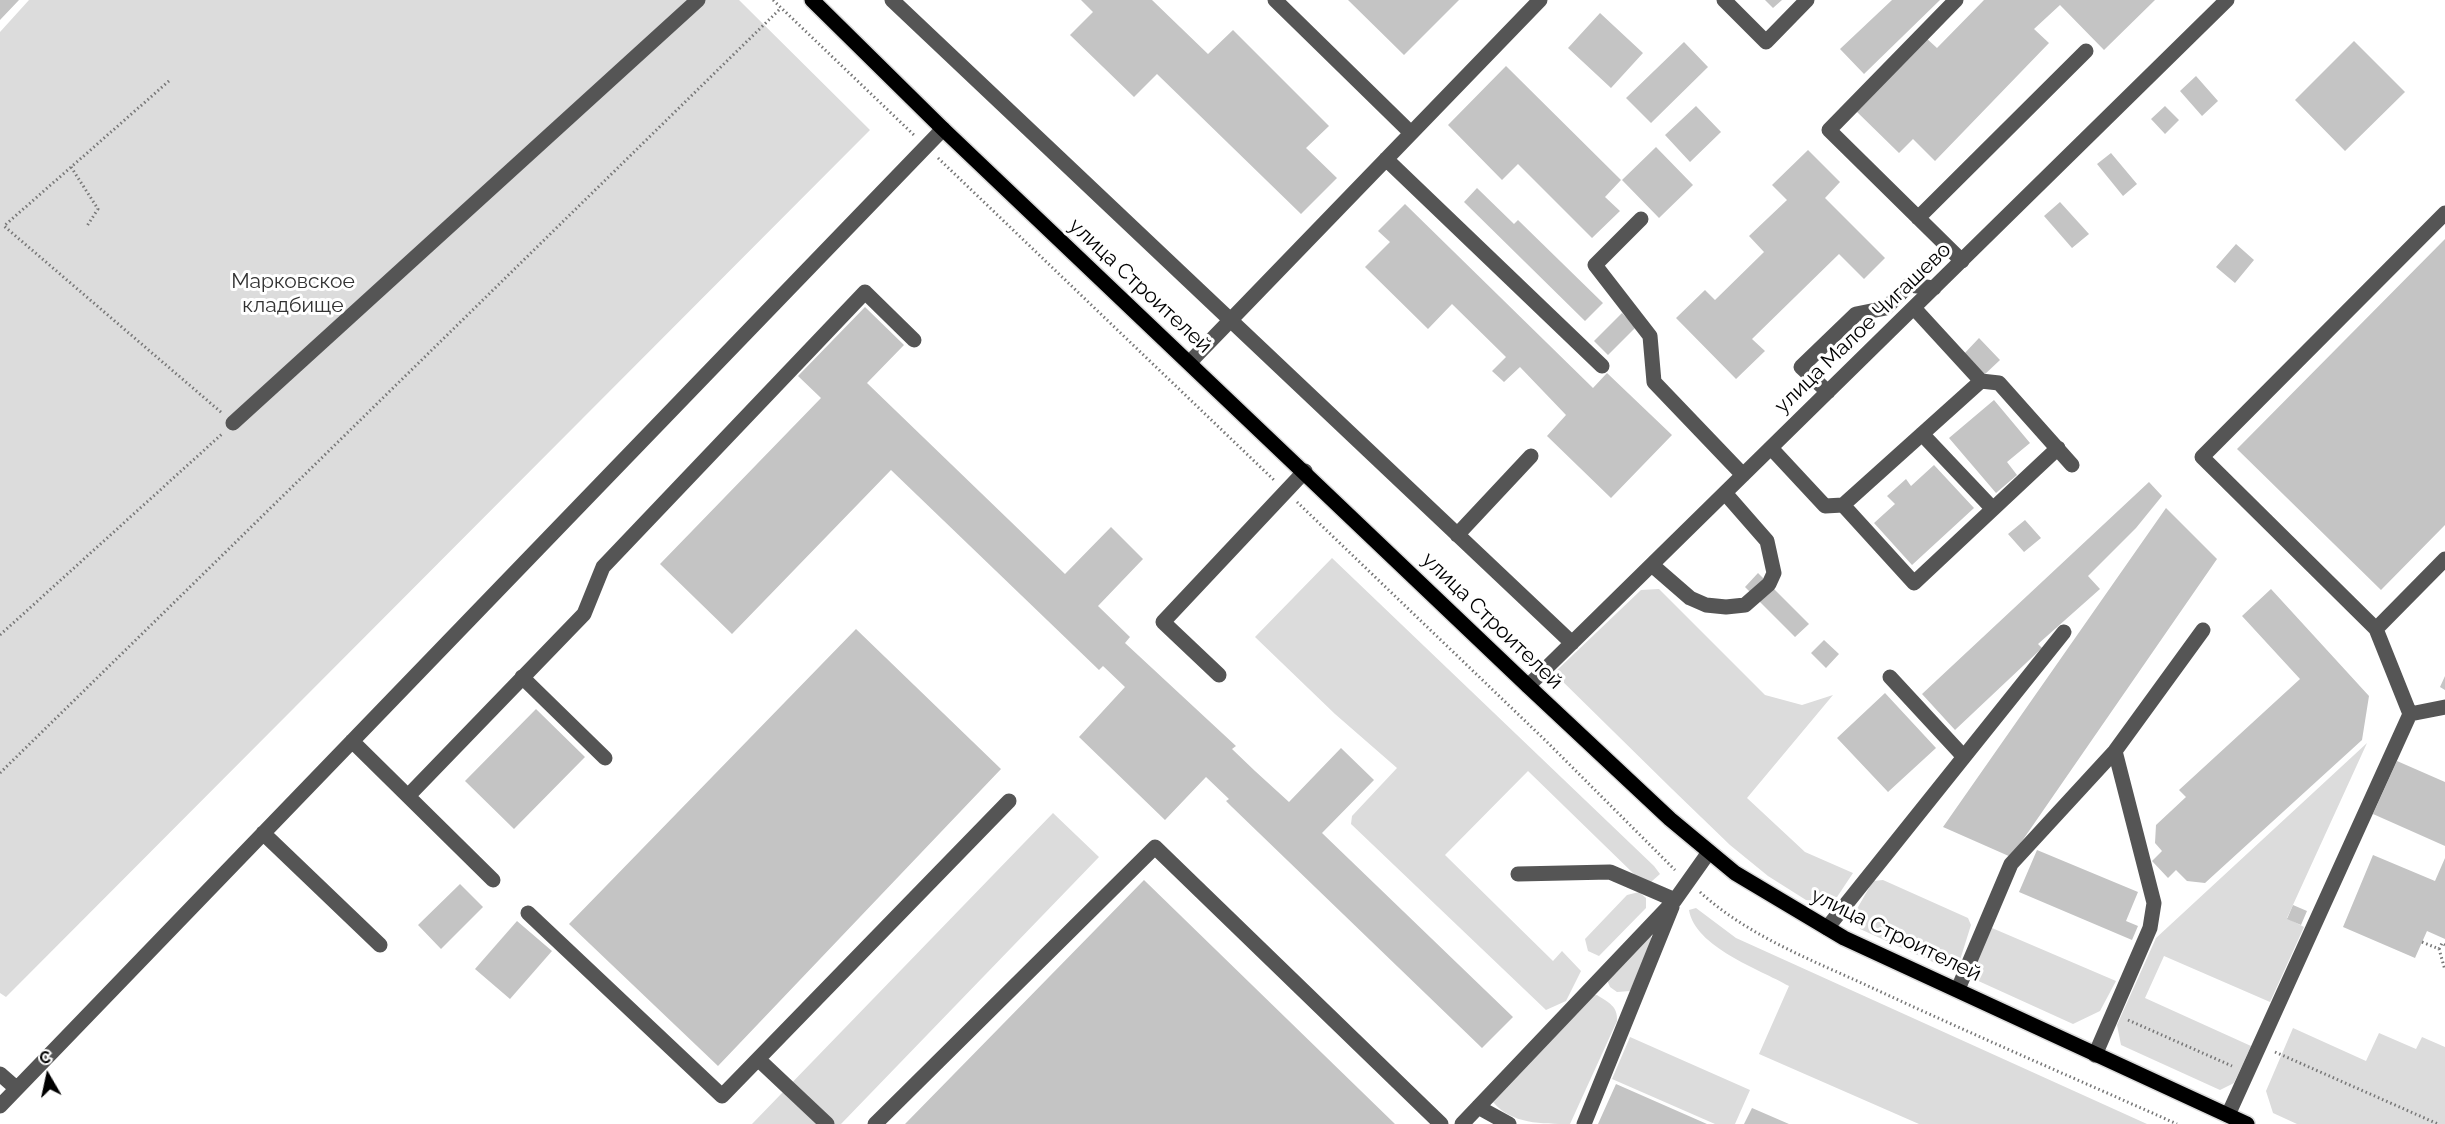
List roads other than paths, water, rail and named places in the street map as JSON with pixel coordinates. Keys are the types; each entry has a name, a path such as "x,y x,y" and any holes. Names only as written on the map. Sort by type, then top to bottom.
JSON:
{"main road":[{"name":"улица Строителей","path":"812,0 943,129 1305,471 1528,686 1670,819 1735,873 1844,938 2247,1124"}],"street":[{"path":"233,423 698,0"},
{"path":"892,0 1572,643"},
{"path":"1275,0 1411,133"},
{"path":"1190,362 1540,0"},
{"path":"1724,0 1766,42 1807,0"},
{"path":"1956,0 1829,130 1962,261"},
{"name":"улица Малое Чигашево","path":"1528,686 2228,0"},
{"path":"1918,218 2086,51"},
{"path":"0,1106 943,129"},
{"path":"1386,159 1602,366"},
{"path":"2228,1115 2410,714 2376,629 2202,457 2445,213"},
{"path":"1641,219 1595,265 1650,336 1653,382 1743,475"},
{"path":"1828,392 1801,367 1856,314 1886,308 1909,285 1934,288"},
{"path":"408,796 584,614 603,567 865,292 914,339"},
{"path":"1914,308 1981,381 1999,383 2072,465"},
{"path":"1771,448 1825,506 1843,505 1981,381"},
{"path":"1922,434 1993,509"},
{"path":"1843,505 1914,583 2058,448"},
{"path":"1457,535 1531,456"},
{"path":"1219,675 1163,622 1305,471"},
{"path":"1652,565 1690,598 1706,605 1745,605 1769,584 1774,573 1767,541 1725,493"},
{"path":"2376,629 2445,559"},
{"path":"1958,989 2011,864 2115,751 2203,630"},
{"path":"1827,928 2064,632"},
{"path":"522,677 605,758"},
{"path":"1890,678 1964,757"},
{"path":"2410,714 2445,707"},
{"path":"352,741 493,880"},
{"path":"2095,1055 2150,928 2154,903 2115,751"},
{"path":"528,913 722,1096 1009,801"},
{"path":"263,832 380,945"},
{"path":"875,1124 1155,847 1441,1124"},
{"path":"1462,1124 1676,900 1709,852"},
{"path":"1518,874 1610,872 1676,900"},
{"path":"1584,1124 1676,900"},
{"path":"758,1059 827,1124"},
{"path":"0,1074 16,1088"},
{"path":"1478,1107 1509,1124"}],"park label":[{"name":"Марковское кладбище","path":"293,294"}]}
